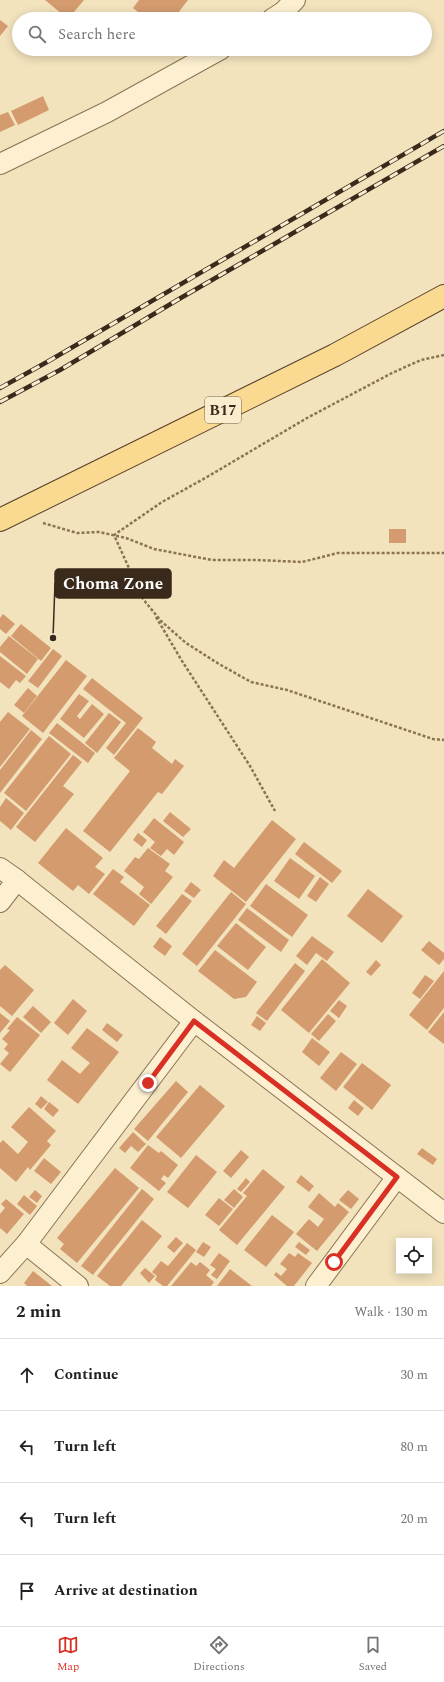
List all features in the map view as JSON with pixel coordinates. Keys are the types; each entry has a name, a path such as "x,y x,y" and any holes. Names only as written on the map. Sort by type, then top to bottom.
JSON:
{"main road":[{"name":"B17","path":"6,518 335,355 444,296"}],"street":[{"path":"283,12 296,0"},
{"path":"0,164 107,112 208,56"},
{"path":"0,868 194,1021 444,1213"},
{"path":"0,902 17,880"},
{"path":"0,1273 26,1244 194,1021"},
{"path":"316,1286 397,1177"},
{"path":"26,1244 78,1286"}],"path":[{"path":"114,535 162,502 307,418 392,373 421,360 444,355"},
{"path":"6,518 32,519 53,527 77,533 99,532 114,535 154,549 212,560 302,562 338,553 444,553"},
{"path":"114,535 143,599 161,621 186,643 219,664 251,682 287,690 433,739 444,740"},
{"path":"153,611 182,661 250,766 275,811"}],"building":[{"path":"45,0 84,0 74,12 60,12"},
{"path":"139,0 188,0 179,12 138,12 133,8"},
{"path":"0,20 8,26 0,36"},
{"path":"43,96 49,110 18,125 11,111"},
{"path":"8,112 15,125 0,132 0,115"},
{"path":"389,529 406,529 406,543 389,543"},
{"path":"122,575 126,582 87,599 84,592"},
{"path":"3,614 15,624 6,634 0,629 0,618"},
{"path":"21,624 51,648 41,661 11,636"},
{"path":"9,636 38,659 27,674 0,652 0,647"},
{"path":"53,649 62,656 38,688 28,681"},
{"path":"0,656 26,676 20,683 16,680 9,689 0,682"},
{"path":"66,660 87,676 43,733 22,716"},
{"path":"92,678 143,718 114,755 106,748 126,723 83,689"},
{"path":"28,688 37,696 24,713 14,705"},
{"path":"79,694 89,701 77,716 80,719 92,704 104,714 84,738 60,719"},
{"path":"8,712 30,729 0,767 0,722"},
{"path":"109,713 121,722 97,753 85,743"},
{"path":"57,723 95,753 88,763 49,733"},
{"path":"138,728 156,742 152,748 172,764 175,759 184,766 162,794 158,792 110,852 83,831 130,771 114,758"},
{"path":"31,730 42,739 0,793 0,770"},
{"path":"49,736 71,754 26,811 4,793"},
{"path":"73,755 82,762 63,786 74,794 35,842 16,827"},
{"path":"6,798 24,813 11,830 0,821 0,807"},
{"path":"170,812 191,829 183,837 163,821"},
{"path":"154,818 184,842 174,855 167,849 161,856 150,848 155,842 143,832"},
{"path":"272,820 296,839 246,902 213,876 224,860 234,868"},
{"path":"66,828 103,858 95,867 105,874 89,894 78,885 73,891 38,863"},
{"path":"138,833 147,840 142,847 133,840"},
{"path":"304,842 342,871 332,883 295,854"},
{"path":"148,848 170,864 165,871 173,877 151,904 139,894 144,887 124,871 135,857 139,859"},
{"path":"290,858 315,876 299,899 274,881"},
{"path":"113,869 124,877 120,882 150,905 134,926 93,894"},
{"path":"320,877 329,884 316,902 307,896"},
{"path":"191,882 201,890 194,898 184,891"},
{"path":"266,884 308,915 292,937 250,906"},
{"path":"368,889 403,916 382,943 347,916"},
{"path":"231,892 246,904 197,966 182,954"},
{"path":"182,894 192,901 166,934 156,926"},
{"path":"247,908 289,940 281,952 238,920"},
{"path":"236,923 266,947 248,970 217,946"},
{"path":"312,936 334,952 327,961 316,953 307,965 296,956"},
{"path":"160,937 172,946 165,956 153,947"},
{"path":"429,941 444,953 444,959 439,965 421,950"},
{"path":"215,950 257,982 246,997 234,999 198,971"},
{"path":"322,959 350,983 309,1033 281,1010"},
{"path":"376,960 381,965 371,976 366,972"},
{"path":"295,963 305,971 267,1021 256,1013"},
{"path":"5,965 34,990 12,1016 0,1006 0,970"},
{"path":"444,971 444,1008 427,1030 409,1015"},
{"path":"425,975 434,981 420,999 412,993"},
{"path":"73,999 87,1011 68,1035 54,1023"},
{"path":"339,1000 347,1006 339,1018 330,1011"},
{"path":"33,1006 51,1022 41,1033 23,1017"},
{"path":"444,1012 444,1044 428,1032"},
{"path":"0,1013 10,1021 0,1033"},
{"path":"328,1014 336,1021 319,1041 311,1034"},
{"path":"257,1016 266,1023 260,1031 251,1025"},
{"path":"17,1017 40,1035 10,1072 0,1064 9,1053 4,1049 8,1044 2,1039 10,1030 7,1029"},
{"path":"107,1023 123,1035 117,1042 102,1030"},
{"path":"87,1028 119,1052 78,1104 47,1080 62,1060 80,1074 90,1063 71,1048"},
{"path":"312,1038 330,1052 319,1066 302,1052"},
{"path":"341,1052 357,1064 336,1091 320,1078"},
{"path":"362,1063 391,1085 372,1110 343,1087"},
{"path":"176,1081 188,1092 148,1141 134,1129"},
{"path":"200,1085 225,1106 181,1158 156,1137"},
{"path":"41,1096 48,1102 41,1109 35,1104"},
{"path":"354,1100 364,1108 358,1116 348,1108"},
{"path":"49,1102 59,1110 53,1117 44,1109"},
{"path":"29,1107 56,1131 47,1141 51,1145 30,1170 28,1167 16,1182 0,1168 0,1143 3,1140 18,1154 28,1142 11,1127"},
{"path":"133,1132 146,1144 138,1152 131,1146 125,1153 119,1148"},
{"path":"148,1145 159,1153 161,1151 178,1165 168,1178 164,1175 161,1179 166,1183 159,1191 130,1168"},
{"path":"422,1148 437,1159 433,1165 417,1154"},
{"path":"241,1150 249,1157 231,1178 223,1171"},
{"path":"196,1155 217,1172 188,1208 167,1192"},
{"path":"44,1158 61,1172 51,1184 34,1171"},
{"path":"115,1168 139,1188 77,1263 60,1249 64,1244 57,1238"},
{"path":"263,1169 285,1187 237,1245 219,1230 247,1196 243,1193"},
{"path":"301,1175 314,1186 309,1192 296,1182"},
{"path":"246,1178 250,1182 241,1192 237,1189"},
{"path":"142,1189 154,1199 93,1275 81,1266"},
{"path":"234,1189 243,1197 234,1208 224,1200"},
{"path":"35,1190 42,1196 37,1203 29,1197"},
{"path":"348,1190 359,1199 351,1209 339,1200"},
{"path":"319,1193 335,1207 338,1203 349,1212 317,1251 296,1234 309,1219 318,1227 324,1219 308,1207"},
{"path":"24,1195 37,1206 30,1215 17,1204"},
{"path":"219,1198 233,1209 219,1226 205,1215"},
{"path":"6,1199 24,1214 7,1234 0,1228 0,1214 5,1208 1,1204"},
{"path":"272,1215 294,1232 266,1267 244,1250"},
{"path":"142,1220 162,1236 121,1286 110,1286 97,1276"},
{"path":"176,1237 183,1243 174,1253 167,1247"},
{"path":"203,1242 211,1247 204,1257 196,1252"},
{"path":"299,1242 310,1250 306,1255 295,1247"},
{"path":"187,1243 196,1250 167,1286 163,1286 155,1280 157,1276 152,1272 161,1261 168,1266"},
{"path":"219,1253 230,1261 217,1279 211,1275 216,1269 210,1265"},
{"path":"289,1253 295,1257 298,1253 312,1263 294,1286 287,1286 274,1275 276,1272 281,1276 287,1269 280,1264"},
{"path":"191,1262 196,1266 200,1262 210,1270 206,1275 214,1282 211,1286 171,1286"},
{"path":"145,1268 155,1276 149,1283 140,1273"},
{"path":"230,1269 252,1286 217,1286"},
{"path":"33,1271 52,1286 27,1286 24,1283"}],"railway":[{"path":"0,388 444,131"},
{"path":"0,402 60,370 179,299 444,146"}],"place":[{"name":"Choma Zone","path":"53,638"}],"route":[{"path":"148,1083 194,1021 397,1177 334,1262"}]}
